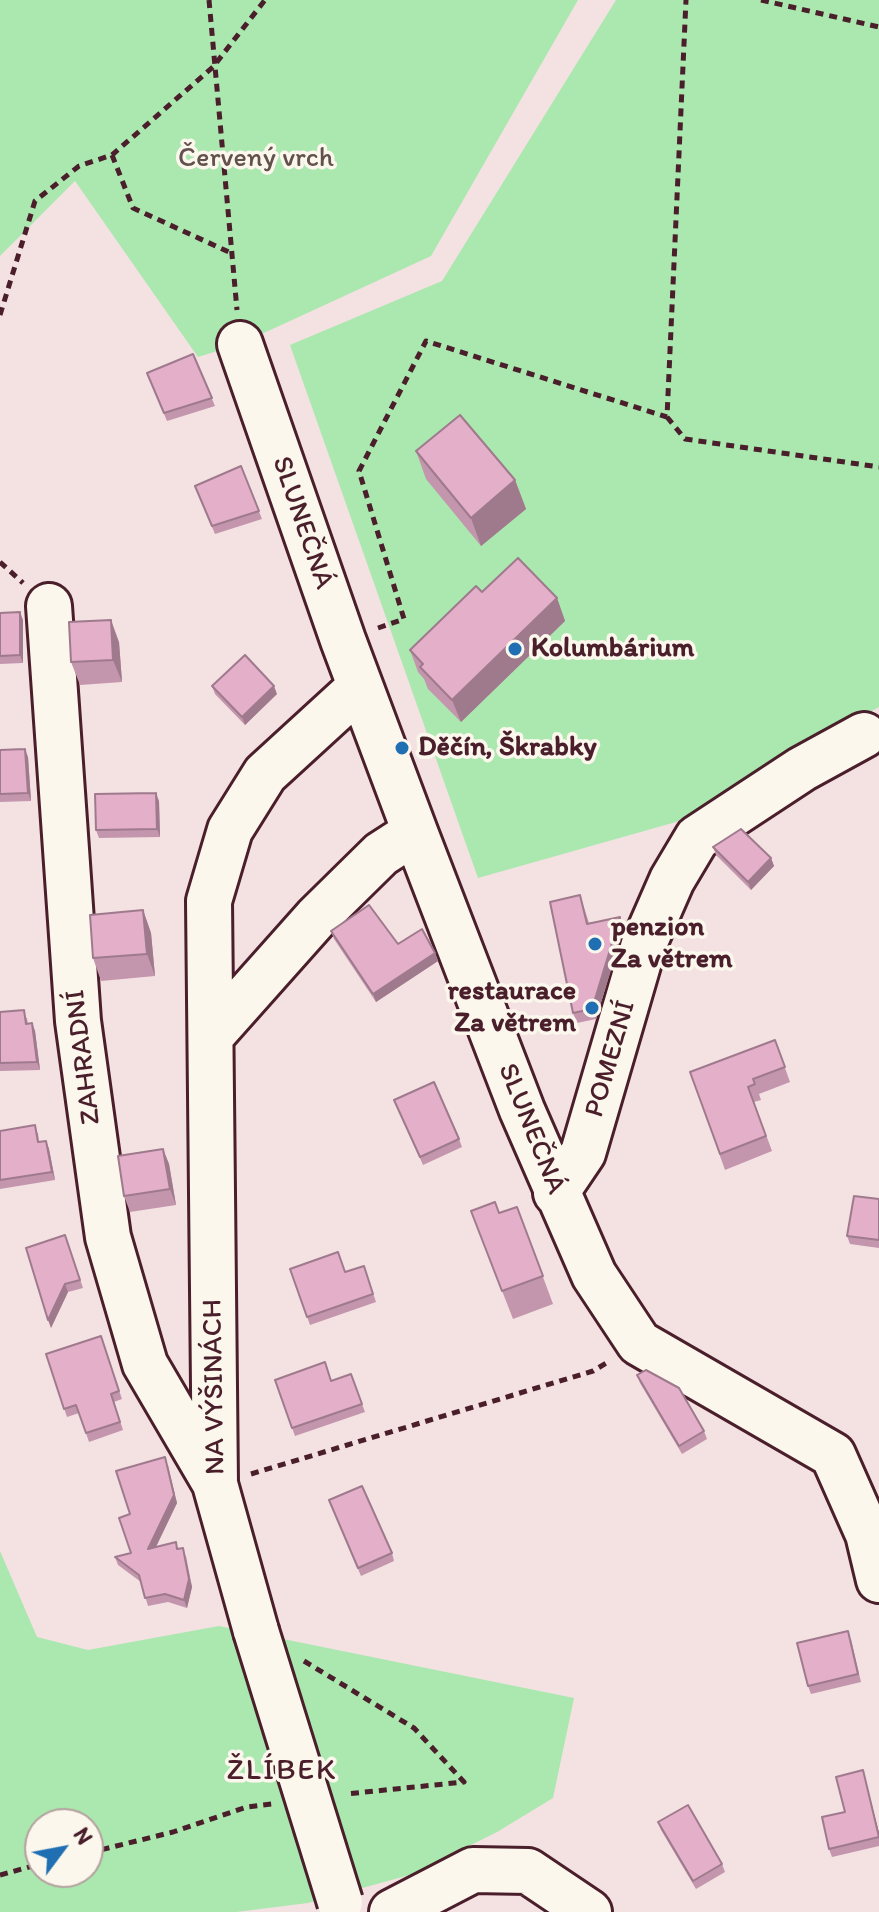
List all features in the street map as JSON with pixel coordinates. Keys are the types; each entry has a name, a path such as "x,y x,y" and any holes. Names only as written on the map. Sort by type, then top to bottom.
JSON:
{"street":[{"name":"SLUNEČNÁ","path":"240,344 343,640 415,832 556,1193 594,1275 639,1343 833,1455 868,1534 879,1580"},
{"name":"ZAHRADNÍ","path":"49,606 78,1021 108,1237 145,1364 215,1484"},
{"name":"NA VÝŠINÁCH","path":"341,1907 256,1631 215,1484 209,901 230,830 265,774 360,687"},
{"name":"POMEZNÍ","path":"556,1193 583,1153 644,944 672,880 697,838 802,769 864,735"},
{"path":"211,1036 348,886 381,854 415,832"},
{"path":"392,1912 473,1870 528,1871 589,1912"}],"path":[{"path":"209,0 240,344"},
{"path":"0,315 35,201 79,166 112,155 213,67 265,0"},
{"path":"667,417 686,0"},
{"path":"761,0 879,27"},
{"path":"112,155 133,208 231,253"},
{"path":"343,640 404,619 359,471 426,341 667,417 685,439 879,467"},
{"path":"215,1484 593,1371 639,1343"},
{"path":"0,1875 24,1868"}],"green space":[{"name":"Červený vrch","path":"0,0 578,0 431,256 240,344 198,357 75,181 0,256"},
{"path":"616,0 879,0 879,707 676,822 478,878 290,345 442,281"},
{"path":"0,1551 37,1637 88,1650 219,1626 574,1698 553,1798 497,1832 413,1874 308,1903 236,1912 0,1912"}],"building":[{"path":"193,354 212,398 164,413 147,373"},
{"path":"460,415 515,480 471,518 416,451"},
{"path":"241,466 259,511 212,526 195,486"},
{"path":"518,558 557,598 452,700 420,667 423,664 410,650 476,586 482,592"},
{"path":"20,612 20,655 0,656 0,613"},
{"path":"111,620 113,660 71,662 69,622"},
{"path":"245,655 274,686 242,717 212,686"},
{"path":"25,749 28,793 0,794 0,750"},
{"path":"156,793 157,829 96,830 95,794"},
{"path":"741,829 771,858 748,882 713,847"},
{"name":"penzion Za větrem","path":"580,895 587,924 620,917 592,1009 573,1013 550,902"},
{"path":"369,905 398,944 422,929 435,953 373,994 331,931"},
{"path":"143,910 147,954 93,958 90,915"},
{"path":"24,1010 26,1024 32,1023 37,1062 0,1063 0,1012"},
{"path":"775,1040 785,1067 753,1079 755,1084 748,1087 766,1136 720,1154 690,1072"},
{"path":"434,1082 459,1139 420,1157 394,1100"},
{"path":"35,1125 38,1142 46,1141 52,1172 0,1180 0,1131"},
{"path":"163,1149 170,1189 124,1196 118,1156"},
{"path":"854,1196 879,1199 879,1240 847,1236"},
{"path":"495,1202 499,1213 517,1207 543,1276 502,1291 471,1211"},
{"path":"65,1235 80,1280 65,1284 48,1320 26,1248"},
{"path":"338,1252 345,1272 364,1266 373,1294 307,1317 290,1269"},
{"path":"101,1336 119,1391 111,1394 120,1422 86,1433 76,1405 64,1409 46,1354"},
{"path":"325,1362 331,1381 351,1374 362,1404 292,1428 275,1380"},
{"path":"646,1370 679,1388 704,1431 679,1446 637,1375"},
{"path":"165,1457 174,1495 148,1549 176,1542 177,1549 183,1548 189,1579 184,1600 165,1594 145,1598 139,1575 115,1557 131,1553 119,1518 130,1514 116,1471"},
{"path":"362,1486 392,1553 358,1568 329,1500"},
{"path":"848,1631 858,1674 808,1686 797,1643"},
{"path":"863,1770 879,1837 829,1849 822,1817 845,1812 836,1777"},
{"path":"688,1805 722,1864 693,1881 658,1822"}],"place":[{"name":"Kolumbárium","path":"515,649"},
{"name":"Děčín, Škrabky","path":"402,748"},
{"name":"penzion Za větrem","path":"595,944"},
{"name":"restaurace Za větrem","path":"592,1008"}],"district":[{"name":"ŽLÍBEK","path":"282,1771"}]}
